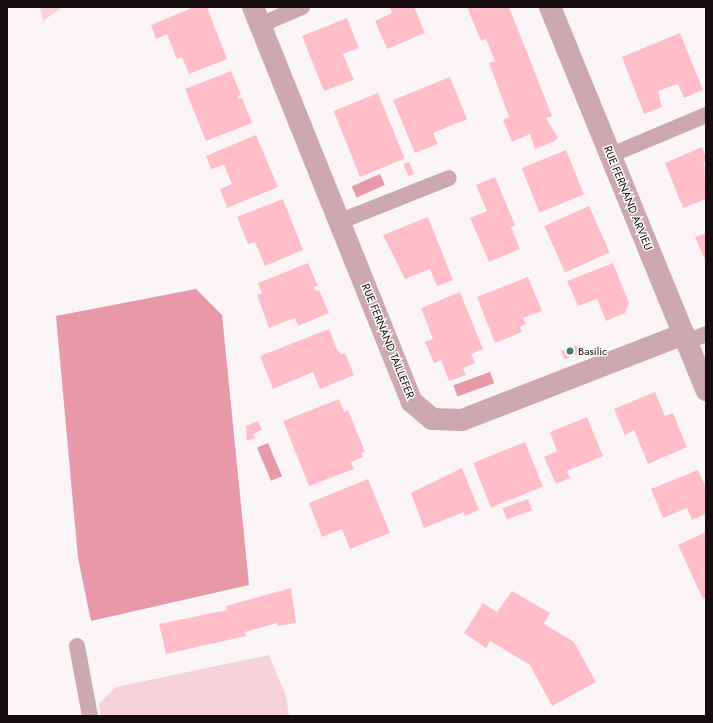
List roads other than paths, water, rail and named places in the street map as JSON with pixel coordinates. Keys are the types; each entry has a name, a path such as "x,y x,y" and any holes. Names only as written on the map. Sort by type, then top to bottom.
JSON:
{"street":[{"name":"RUE FERNAND ARVIEU","path":"550,7 611,155 692,337 706,390"},
{"name":"RUE FERNAND TAILLEFER","path":"257,16 341,221 412,402 432,419 462,420 692,337"}],"lane":[{"path":"257,16 302,7"},
{"path":"611,155 706,115"},
{"path":"341,221 449,178"},
{"path":"77,646 90,716"}],"place":[{"name":"Basilic","path":"570,351"}]}
